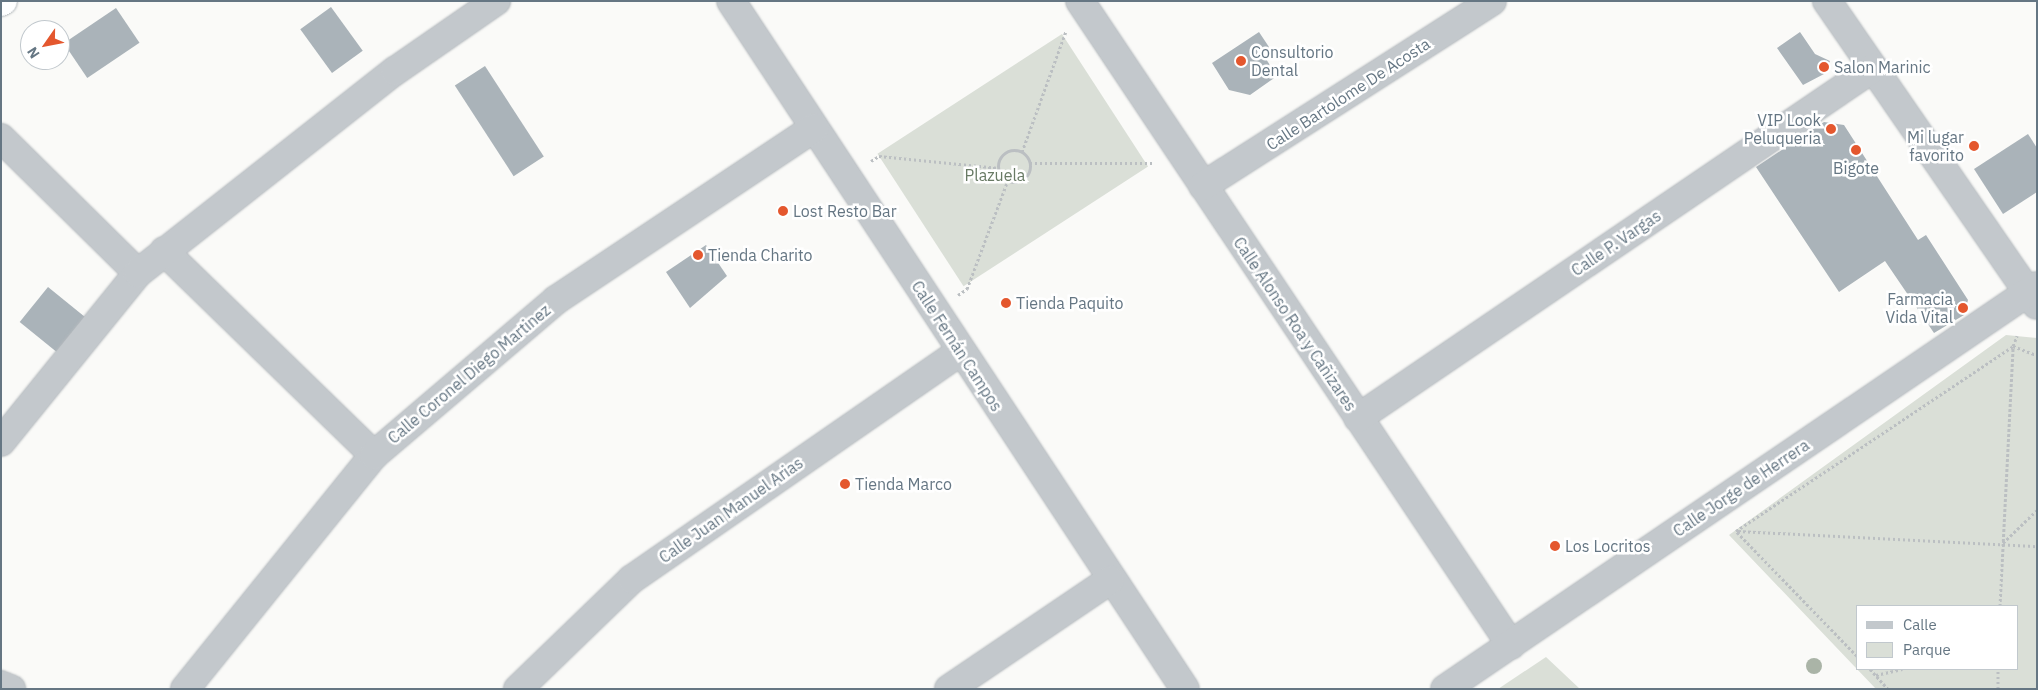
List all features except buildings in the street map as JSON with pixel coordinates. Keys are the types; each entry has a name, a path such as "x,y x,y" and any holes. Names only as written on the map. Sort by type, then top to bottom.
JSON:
{"street":[{"path":"1,442 138,274 164,251 396,71 496,1"},
{"name":"Calle Fernán Campos","path":"731,1 1110,580 1185,689"},
{"name":"Calle Bartolome De Acosta","path":"1204,186 1492,1"},
{"path":"1827,1 2033,295"},
{"name":"Calle Alonso Roa y Cañizares","path":"1084,8 1511,645"},
{"name":"Calle P. Vargas","path":"1358,418 1873,68"},
{"name":"Calle Coronel Diego Martinez","path":"185,689 374,455 556,300 814,128"},
{"path":"1,138 138,274"},
{"path":"164,251 374,455"},
{"name":"Calle Jorge de Herrera","path":"1445,689 2033,295"},
{"name":"Calle Juan Manuel Arias","path":"518,689 632,579 961,351"},
{"path":"949,689 1110,580"},
{"path":"1,685 11,689"}],"path":[{"path":"1022,152 1062,34 1084,8"},
{"path":"1030,163 1149,166 1179,149"},
{"path":"1022,152 1030,163"},
{"path":"999,168 1004,154 1022,152"},
{"path":"847,177 879,156 999,168 1008,180"},
{"path":"1008,180 1024,178 1030,163"},
{"path":"934,311 967,289 1008,180"},
{"path":"2013,346 2037,355"},
{"path":"1736,531 2013,346"},
{"path":"2000,605 2013,346"},
{"path":"2002,544 2037,510"},
{"path":"1736,531 2037,546"},
{"path":"1736,531 1856,655"},
{"path":"1871,670 1888,689"},
{"path":"1876,675 1898,670"},
{"path":"1998,670 1998,689"}],"green space":[{"name":"Plazuela","path":"1062,34 1148,167 964,286 877,154"},
{"path":"2006,335 2037,338 2037,689 1876,689 1858,670 2018,670 2018,605 1856,605 1856,668 1729,535"},
{"path":"1546,657 1580,689 1498,689"}],"place":[{"name":"Consultorio Dental","path":"1241,61"},
{"name":"Salon Marinic","path":"1824,67"},
{"name":"VIP Look Peluqueria","path":"1831,129"},
{"name":"Mi lugar favorito","path":"1974,146"},
{"name":"Bigote","path":"1856,150"},
{"name":"Lost Resto Bar","path":"783,211"},
{"name":"Tienda Charito","path":"698,255"},
{"name":"Tienda Paquito","path":"1006,303"},
{"name":"Farmacia Vida Vital","path":"1963,308"},
{"name":"Tienda Marco","path":"845,484"},
{"name":"Los Locritos","path":"1555,546"}]}
